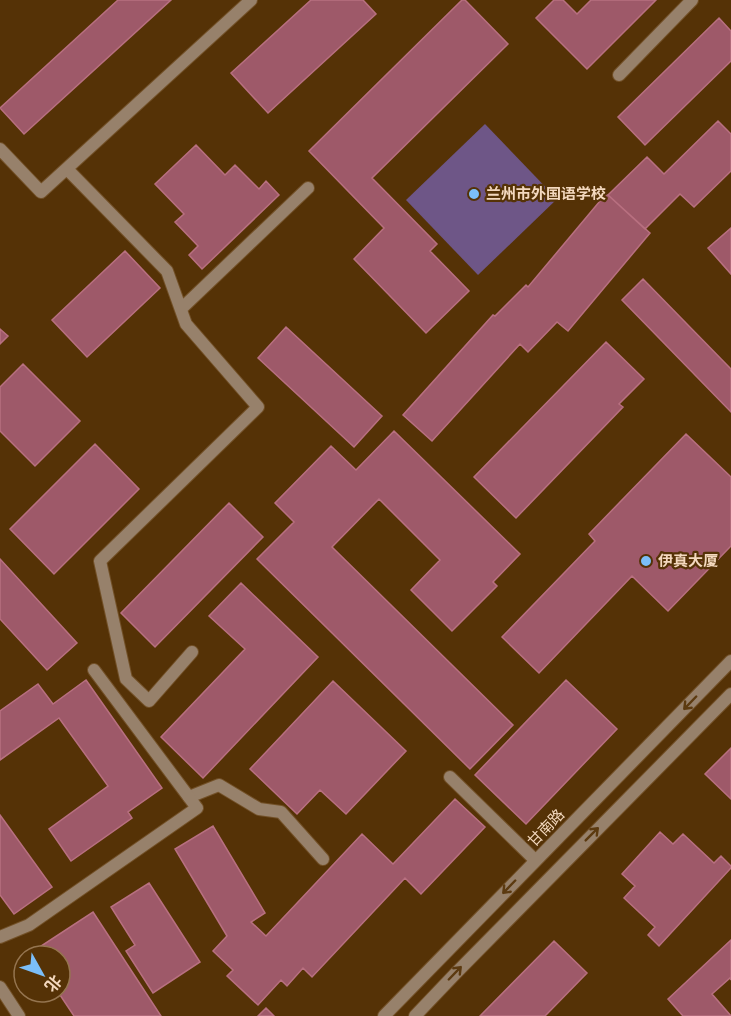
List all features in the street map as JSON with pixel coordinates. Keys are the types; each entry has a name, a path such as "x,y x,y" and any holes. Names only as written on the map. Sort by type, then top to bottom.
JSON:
{"street":[{"path":"0,148 41,192 250,0"},
{"path":"619,75 692,0"},
{"path":"67,169 167,271 186,324 258,407 100,561 126,679 149,701 192,652"},
{"path":"181,309 308,188"},
{"name":"甘南路","path":"384,1016 731,661"},
{"path":"0,937 29,925 197,808 94,670"},
{"path":"415,1016 731,694"},
{"path":"450,777 535,860"},
{"path":"189,797 219,785 259,809 281,812 323,859"},
{"path":"0,987 19,1016"}],"shaded area":[{"path":"485,124 557,199 478,275 406,200"}],"building":[{"path":"118,0 171,0 24,134 0,108"},
{"path":"311,0 363,0 376,14 268,113 231,73"},
{"path":"462,0 465,0 508,44 372,178 437,244 430,251 469,291 426,333 354,259 384,228 309,151"},
{"path":"554,0 563,0 577,14 591,0 656,0 587,69 536,18"},
{"path":"719,18 731,31 731,61 645,145 618,117"},
{"path":"718,121 731,134 731,171 694,207 680,194 645,229 608,195 647,157 664,174"},
{"path":"196,145 225,175 235,165 259,189 266,181 279,195 202,269 189,255 198,246 175,222 184,214 155,184"},
{"path":"605,195 608,195 650,233 568,331 557,322 528,352 520,344 432,441 403,415 493,315 495,316 526,285 528,287"},
{"path":"731,228 731,274 708,248"},
{"path":"125,251 160,288 87,357 52,320"},
{"path":"643,279 731,369 731,412 622,300"},
{"path":"286,327 382,416 354,447 258,358"},
{"path":"0,329 8,336 0,344"},
{"path":"606,342 644,379 619,404 623,407 516,518 474,477"},
{"path":"23,364 80,421 35,466 0,431 0,387"},
{"path":"394,431 520,554 493,582 497,586 452,631 411,590 440,560 379,499 332,547 513,725 470,769 257,559 294,522 275,503 331,446 356,470"},
{"name":"伊真大厦","path":"686,434 731,477 731,546 668,611 632,576 539,673 502,637 595,541 589,534"},
{"path":"95,444 139,489 54,574 10,529"},
{"path":"229,503 263,537 155,647 121,613"},
{"path":"0,559 77,643 47,670 0,619"},
{"path":"241,583 318,657 203,778 161,737 245,649 209,616"},
{"path":"86,680 162,788 128,812 132,818 71,861 49,829 108,786 59,718 0,760 0,711 38,684 53,704"},
{"path":"566,680 617,729 526,824 475,775"},
{"path":"333,681 406,751 346,814 320,790 297,814 250,769"},
{"path":"731,748 731,799 705,774"},
{"path":"455,799 485,827 421,894 405,878 312,977 303,968 287,986 281,980 258,1005 227,976 233,970 213,951 227,936 175,849 213,826 265,913 251,922 266,936 362,834 393,864"},
{"path":"0,815 52,887 14,914 0,895"},
{"path":"660,832 673,844 683,834 714,863 721,856 731,868 659,946 648,935 655,927 624,898 635,886 622,874"},
{"path":"149,883 200,962 153,993 126,951 135,945 111,907"},
{"path":"93,912 161,1016 74,1016 66,1004 72,1004 72,944 44,944"},
{"path":"731,940 731,980 730,978 712,994 731,1016 683,1016 668,999"},
{"path":"554,941 587,973 545,1016 480,1016"},
{"path":"266,1008 274,1016 258,1016"}],"place":[{"name":"兰州市外国语学校","path":"474,194"},
{"name":"伊真大厦","path":"646,561"}]}
